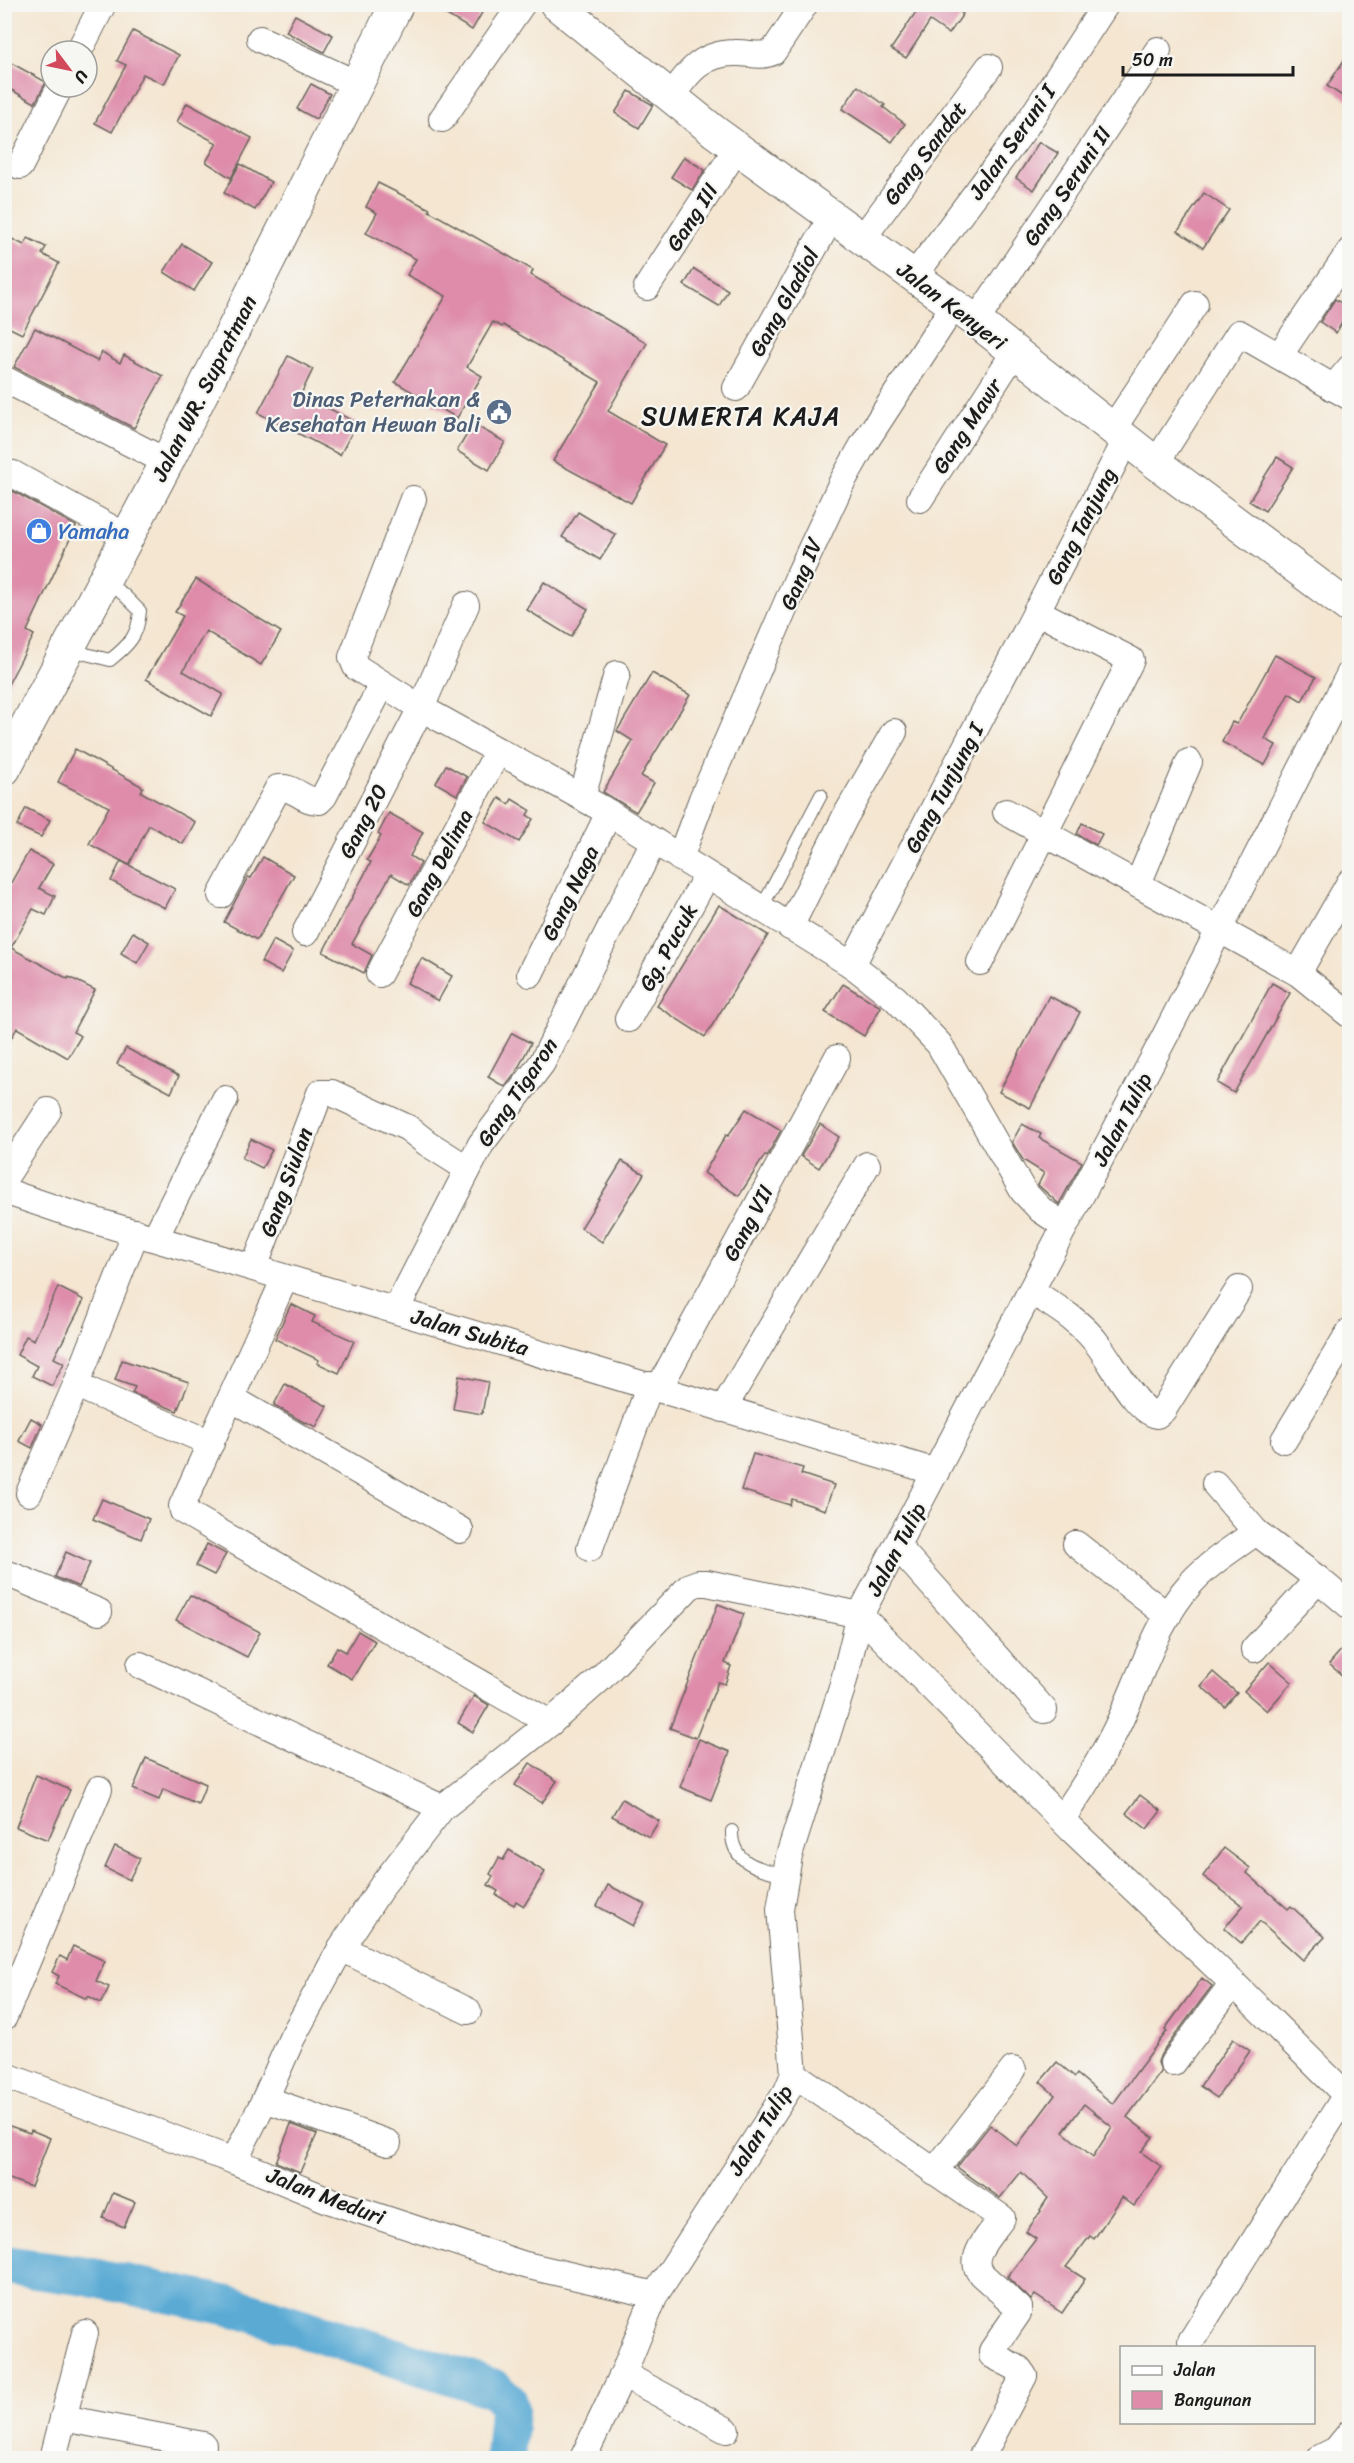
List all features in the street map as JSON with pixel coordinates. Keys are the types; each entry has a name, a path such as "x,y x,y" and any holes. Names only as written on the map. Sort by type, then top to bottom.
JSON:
{"main road":[{"name":"Jalan WR. Supratman","path":"4,769 167,462 397,4"}],"street":[{"path":"85,39 103,4"},
{"path":"442,119 522,4"},
{"name":"Jalan Kenyeri","path":"556,4 737,148 914,276 1119,435 1350,608"},
{"path":"671,97 692,68 703,61 734,52 757,55 773,52 805,4"},
{"name":"Jalan Seruni I","path":"914,276 1024,129 1106,4"},
{"path":"260,39 357,84"},
{"name":"Gang Seruni II","path":"964,314 1158,50"},
{"name":"Gang Sandat","path":"862,239 989,67"},
{"path":"20,166 54,99"},
{"name":"Gang III","path":"647,287 737,148"},
{"name":"Gang Gladiol","path":"736,388 832,216"},
{"path":"1279,356 1350,251"},
{"name":"Gang Tanjung","path":"1036,612 1137,393 1195,304"},
{"name":"Gang IV","path":"680,858 702,799 842,482 863,445 964,314"},
{"path":"1156,463 1239,333 1342,392 1350,368"},
{"name":"Gang Mawr","path":"920,499 1014,353"},
{"path":"4,379 167,462"},
{"path":"4,473 13,474 127,537"},
{"path":"413,499 351,657 356,667 421,708 609,813 852,965 895,998 933,1038 953,1066 1023,1191 1041,1210 1065,1226"},
{"name":"Gang 20","path":"305,933 421,708 466,605"},
{"path":"980,962 1131,660 1036,612"},
{"name":"Gang Tunjung I","path":"852,965 1036,612"},
{"name":"Jalan Tulip","path":"583,2458 623,2374 655,2295 786,2091 794,2074 780,1909 789,1856 842,1688 860,1615 1065,1226 1350,673"},
{"path":"582,797 617,674"},
{"path":"221,895 278,788 286,787 311,801 320,801 324,796 382,685"},
{"path":"789,927 860,790 894,732"},
{"name":"Gang Delima","path":"379,974 498,751"},
{"path":"1138,884 1189,762"},
{"path":"1006,812 1298,973 1350,1015"},
{"name":"Gang Naga","path":"530,974 609,813"},
{"name":"Gang Tigaron","path":"396,1310 489,1132 542,1063 654,841"},
{"name":"Gg. Pucuk","path":"628,1019 707,875"},
{"path":"1298,973 1350,882"},
{"name":"Gang VII","path":"590,1548 654,1387 837,1058"},
{"name":"Gang Siulan","path":"254,1268 317,1096 325,1091 408,1128 468,1169"},
{"path":"29,1493 145,1235 225,1099"},
{"path":"4,1179 48,1111"},
{"path":"723,1409 867,1165"},
{"name":"Jalan Subita","path":"4,1191 69,1213 936,1472"},
{"path":"285,1278 182,1506 186,1513 550,1723"},
{"path":"1031,1291 1074,1319 1098,1344 1137,1400 1150,1414 1158,1415 1239,1289"},
{"path":"1284,1440 1350,1330"},
{"path":"92,1392 211,1443"},
{"path":"231,1398 460,1530"},
{"path":"1215,1484 1256,1532 1350,1606"},
{"path":"1062,1819 1114,1733 1168,1616 1190,1584 1204,1570 1256,1532"},
{"path":"1076,1544 1168,1616"},
{"path":"897,1546 1044,1710"},
{"path":"4,1576 11,1575 99,1612"},
{"path":"1254,1649 1318,1579"},
{"path":"234,2160 265,2099 292,2038 341,1948 384,1883 442,1808 550,1723 600,1679 690,1586 707,1582 860,1615 1062,1819 1348,2097 1191,2341"},
{"path":"140,1665 442,1808"},
{"path":"4,2017 99,1789"},
{"path":"341,1948 468,2011"},
{"path":"1173,2063 1233,1983"},
{"path":"934,2172 1013,2070"},
{"path":"794,2074 1002,2218 978,2252 975,2262 976,2269 1019,2308 1018,2313 992,2351 992,2355 1019,2369 1024,2376 981,2458"},
{"name":"Jalan Meduri","path":"4,2075 234,2160 331,2201 525,2265 655,2295"},
{"path":"265,2099 388,2144"},
{"path":"53,2458 85,2333"},
{"path":"623,2374 726,2430"},
{"path":"63,2418 203,2445"},
{"path":"1320,2458 1336,2450 1350,2433"}],"lane":[{"path":"70,647 110,660 125,648 139,629 140,611 123,594 105,582"},
{"path":"761,909 821,795"},
{"path":"732,1831 732,1840 738,1855 746,1863 786,1875"}],"building":[{"path":"428,4 487,4 472,30"},
{"path":"904,4 949,4 963,14 949,34 930,21 906,58 891,49 916,12"},
{"path":"295,15 333,35 324,52 286,32"},
{"path":"133,31 179,55 164,84 143,74 112,132 95,123 126,65 117,61"},
{"path":"1350,51 1350,101 1327,86"},
{"path":"4,59 39,78 39,95 35,103 4,86"},
{"path":"311,84 330,94 316,119 297,109"},
{"path":"858,86 885,105 883,107 905,124 892,142 842,109"},
{"path":"629,91 653,105 639,128 615,113"},
{"path":"187,103 252,138 231,178 206,162 217,143 177,122"},
{"path":"1039,142 1058,153 1034,190 1016,178"},
{"path":"684,157 705,170 692,190 671,177"},
{"path":"240,164 271,182 255,210 224,193"},
{"path":"378,183 430,209 429,211 533,270 531,275 647,343 608,411 665,445 631,503 553,461 600,382 503,325 502,327 493,322 467,367 482,376 457,418 395,382 446,296 407,275 416,259 366,233 377,213 366,207"},
{"path":"1204,193 1229,210 1203,248 1178,231"},
{"path":"4,235 24,245 28,238 46,247 42,254 59,263 22,334 4,325"},
{"path":"182,244 212,262 194,291 164,272"},
{"path":"694,269 728,290 719,306 684,285"},
{"path":"1335,299 1350,309 1336,333 1320,322"},
{"path":"35,328 97,361 102,352 120,363 124,355 163,376 134,428 14,367"},
{"path":"288,356 313,369 301,394 357,423 340,455 258,413"},
{"path":"473,424 505,442 489,470 457,451"},
{"path":"1277,457 1293,467 1265,511 1249,501"},
{"path":"13,491 76,526 27,631 34,635 4,692 4,509"},
{"path":"578,512 616,535 600,560 562,537"},
{"path":"196,579 281,632 261,665 206,631 183,671 223,694 211,716 146,679 183,616 175,612"},
{"path":"544,582 588,609 571,637 527,610"},
{"path":"1275,655 1316,677 1302,701 1289,693 1265,739 1276,745 1265,765 1222,742 1232,722 1237,724"},
{"path":"652,673 690,695 641,776 654,783 636,812 603,792 633,741 617,731"},
{"path":"75,749 143,787 141,792 195,822 183,844 149,825 129,865 89,844 109,807 58,782"},
{"path":"446,765 467,777 457,795 436,783"},
{"path":"499,798 509,804 512,799 530,810 527,815 533,819 519,842 485,822"},
{"path":"26,808 50,820 41,837 17,826"},
{"path":"389,813 423,832 410,856 421,863 409,885 391,874 352,944 372,955 364,973 323,952 371,862 367,860 381,836 378,834"},
{"path":"1082,823 1102,834 1096,845 1077,834"},
{"path":"29,851 53,864 39,888 55,896 46,915 33,909 11,948 68,979 69,977 95,990 73,1032 81,1036 68,1058 17,1028 4,1051 4,895"},
{"path":"263,857 294,875 257,940 224,922 248,877 251,878"},
{"path":"121,861 175,889 165,908 111,881"},
{"path":"719,905 768,935 705,1037 657,1006"},
{"path":"133,932 149,942 137,963 121,953"},
{"path":"273,940 293,951 281,973 261,962"},
{"path":"422,958 452,976 438,1001 407,983"},
{"path":"1272,983 1290,993 1234,1093 1217,1083"},
{"path":"843,984 881,1007 864,1036 825,1012"},
{"path":"1049,996 1080,1012 1030,1108 999,1092"},
{"path":"512,1033 531,1043 515,1074 505,1087 488,1077"},
{"path":"126,1048 179,1076 171,1093 117,1064"},
{"path":"746,1109 781,1130 767,1156 765,1155 739,1196 704,1173 726,1135 728,1136"},
{"path":"820,1124 839,1137 819,1168 801,1156"},
{"path":"1022,1124 1041,1134 1039,1138 1082,1162 1059,1204 1038,1185 1044,1173 1023,1160 1012,1142"},
{"path":"251,1139 272,1150 262,1168 242,1158"},
{"path":"622,1161 644,1174 602,1242 581,1228"},
{"path":"58,1287 84,1300 54,1358 64,1363 52,1386 32,1376 37,1366 17,1355 26,1336 34,1340"},
{"path":"291,1304 315,1316 312,1322 354,1341 339,1373 317,1363 319,1360 275,1339"},
{"path":"122,1360 189,1382 177,1411 132,1393 135,1387 115,1380"},
{"path":"459,1376 488,1382 482,1414 453,1409"},
{"path":"285,1384 327,1406 316,1427 274,1405"},
{"path":"31,1418 42,1424 32,1448 19,1441"},
{"path":"753,1454 803,1468 801,1474 834,1485 825,1510 792,1499 790,1505 741,1490"},
{"path":"102,1499 149,1519 141,1539 93,1519"},
{"path":"207,1544 226,1554 214,1575 196,1566"},
{"path":"66,1552 90,1563 79,1587 55,1577"},
{"path":"190,1595 260,1632 247,1657 176,1620"},
{"path":"718,1604 744,1614 725,1663 731,1666 725,1684 718,1682 696,1738 670,1728"},
{"path":"358,1631 375,1641 352,1679 327,1664 337,1647 346,1652"},
{"path":"1350,1640 1350,1682 1329,1664"},
{"path":"1269,1662 1292,1682 1267,1711 1244,1691"},
{"path":"1213,1672 1237,1693 1225,1707 1201,1686"},
{"path":"474,1696 489,1705 473,1732 458,1723"},
{"path":"699,1739 730,1752 711,1800 680,1787"},
{"path":"146,1758 206,1784 198,1804 163,1789 159,1800 133,1789"},
{"path":"530,1763 557,1781 542,1803 515,1785"},
{"path":"36,1775 70,1790 48,1840 16,1827"},
{"path":"1140,1795 1161,1811 1147,1829 1126,1813"},
{"path":"622,1799 659,1821 649,1837 612,1816"},
{"path":"115,1846 140,1858 129,1880 105,1868"},
{"path":"1224,1848 1250,1868 1247,1873 1288,1909 1291,1906 1325,1937 1303,1960 1260,1921 1241,1943 1224,1928 1243,1906 1203,1876"},
{"path":"509,1850 545,1872 524,1906 516,1901 514,1905 496,1895 498,1891 488,1885 493,1876 490,1874 499,1858 503,1860"},
{"path":"608,1885 645,1904 633,1926 597,1906"},
{"path":"73,1946 105,1961 96,1981 109,1987 101,2003 55,1984 59,1976 52,1972 60,1956 67,1960"},
{"path":"1202,1978 1212,1986 1161,2054 1158,2062 1161,2072 1127,2117 1153,2137 1141,2152 1162,2167 1134,2206 1122,2197 1094,2239 1090,2236 1066,2267 1085,2279 1062,2313 1035,2295 1031,2300 1007,2277 1036,2239 1026,2232 1048,2198 1021,2172 1000,2198 957,2167 990,2125 1017,2146 1055,2095 1040,2082 1057,2062 1075,2077 1077,2074 1113,2104 1167,2031 1165,2029","holes":["1084,2104 1112,2127 1093,2157 1063,2132"]},
{"path":"1233,2039 1250,2051 1217,2098 1200,2086"},
{"path":"4,2124 30,2133 31,2130 50,2138 31,2187 4,2177"},
{"path":"291,2124 317,2134 300,2172 276,2162"},
{"path":"113,2193 135,2202 124,2227 103,2218"}],"waterway":[{"path":"4,2265 87,2276 238,2308 492,2388 507,2400 509,2410 505,2458"}],"place":[{"name":"Dinas Peternakan & Kesehatan Hewan Bali","path":"499,412"},
{"name":"Yamaha","path":"39,531"}],"district":[{"name":"SUMERTA KAJA","path":"741,416"}]}
